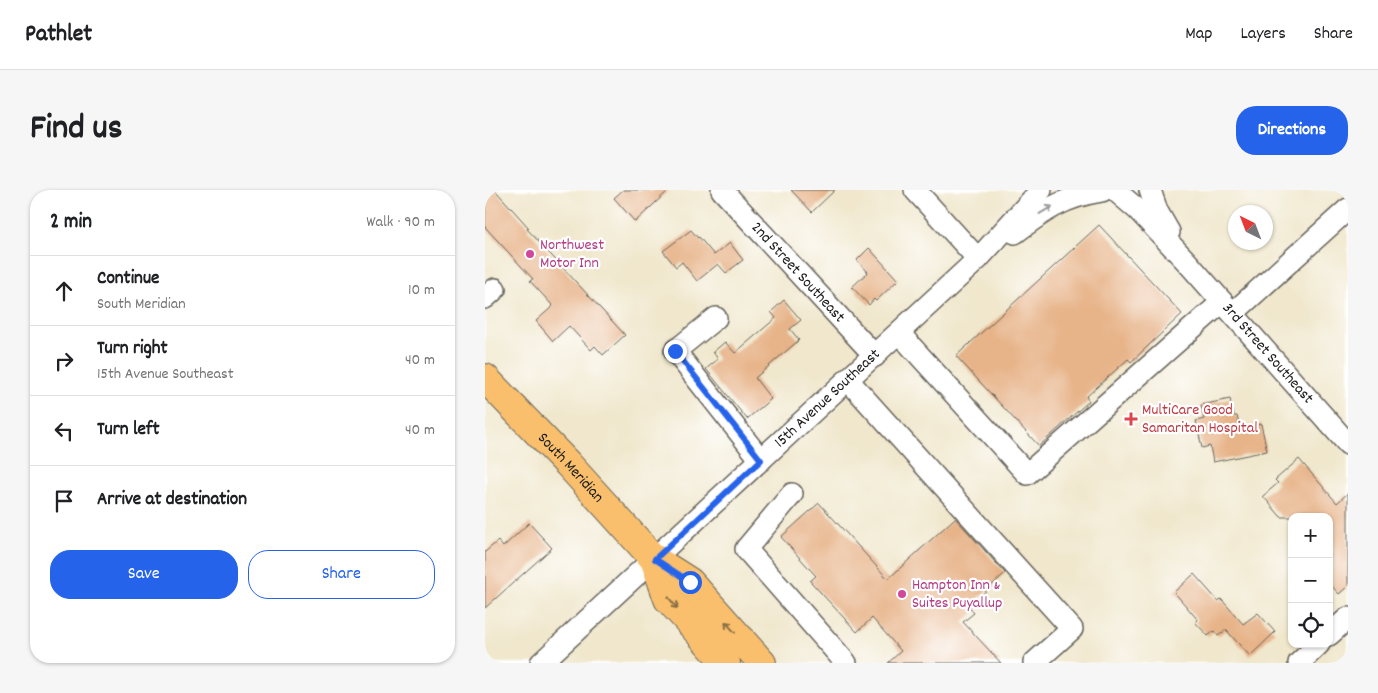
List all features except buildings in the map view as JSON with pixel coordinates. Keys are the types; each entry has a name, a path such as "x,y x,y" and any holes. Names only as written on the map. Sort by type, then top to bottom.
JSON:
{"main road":[{"name":"South Meridian","path":"485,378 568,464 655,559 690,582 762,663"},
{"name":"South Meridian","path":"655,559 668,599 726,663"}],"street":[{"name":"2nd Street Southeast","path":"722,190 875,356"},
{"path":"915,190 978,259"},
{"name":"15th Avenue Southeast","path":"541,663 978,259 1041,190"},
{"name":"3rd Street Southeast","path":"1150,190 1157,211 1187,262"},
{"name":"15th Avenue Southeast","path":"978,259 1043,212 1063,201 1081,194 1110,191"},
{"name":"3rd Street Southeast","path":"1110,191 1138,210 1187,262 1348,444"},
{"path":"899,333 1027,474 1227,307 1348,210"},
{"path":"716,318 675,351 761,460"},
{"path":"848,380 1072,629 1034,663"},
{"path":"792,494 746,549 846,663"},
{"path":"1333,631 1348,618"},
{"path":"1299,663 1315,648"}],"place":[{"name":"Northwest Motor Inn","path":"530,254"},
{"name":"MultiCare Good Samaritan Hospital","path":"1131,419"},
{"name":"Hampton Inn & Suites Puyallup","path":"902,594"}],"route":[{"path":"675,351 761,460 655,559 690,582"}]}
